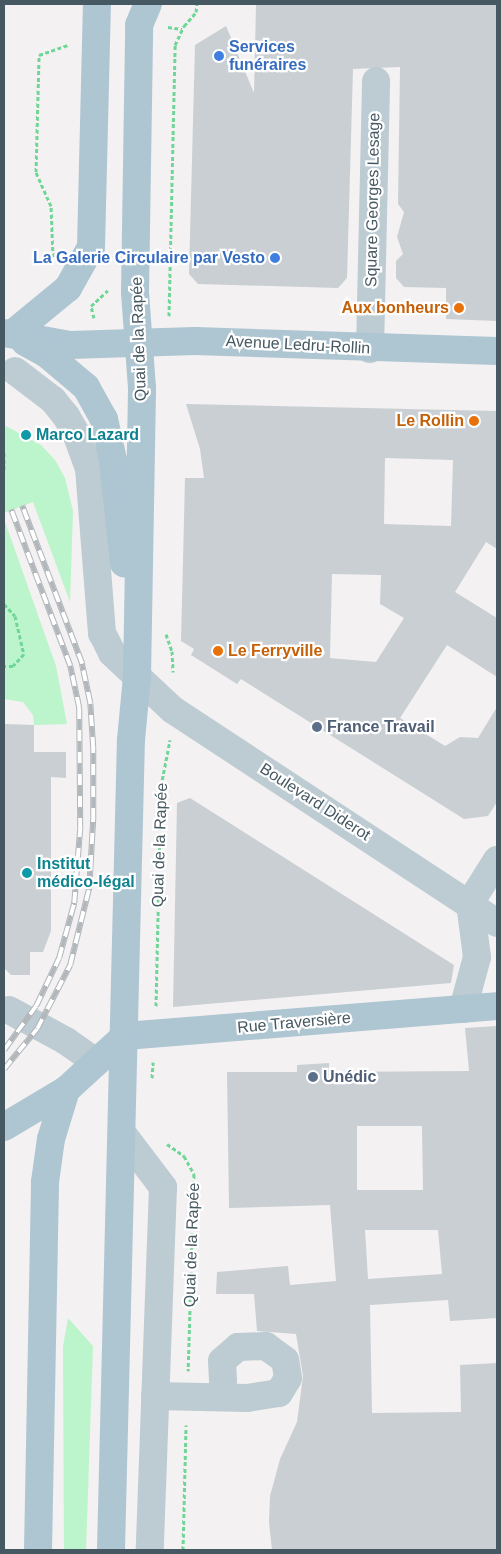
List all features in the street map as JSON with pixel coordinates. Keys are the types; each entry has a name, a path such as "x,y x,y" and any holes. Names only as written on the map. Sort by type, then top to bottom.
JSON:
{"main road":[{"path":"8,334 91,247 97,4"},
{"name":"Quai de la Rapée","path":"111,1550 131,740 137,677 142,388 135,293 139,25 148,4"},
{"name":"Quai de la Rapée","path":"8,334 59,350 86,387 106,423 113,460 137,677"},
{"name":"Avenue Ledru-Rollin","path":"59,350 98,334 139,342 194,341 370,349 497,351"},
{"name":"Rue Traversière","path":"125,1036 497,1006"},
{"path":"4,1127 66,1090 125,1036"},
{"path":"38,1550 45,1182 51,1139 66,1090"}],"street":[{"name":"Square Georges Lesage","path":"370,349 376,81"},
{"path":"9,370 59,350"},
{"path":"9,370 53,400 76,433 89,468 102,633 112,653 137,677"},
{"name":"Boulevard Diderot","path":"137,677 173,710 497,922"},
{"path":"463,1009 477,957 470,903 497,860"},
{"path":"6,1011 66,1041 96,1062"},
{"name":"Quai de la Rapée","path":"122,1133 162,1187 150,1550"},
{"path":"155,1396 247,1398 279,1393 288,1378 285,1360 266,1346 238,1347 222,1361 223,1381"}],"path":[{"name":"Quai de la Rapée","path":"169,315 175,45 184,26 196,12 197,4"},
{"path":"63,276 51,260 54,245 52,206 36,172 40,55 71,44"},
{"name":"Quai de la Rapée","path":"98,334 91,306 112,288"},
{"path":"4,453 4,470"},
{"path":"4,604 15,616 24,654 14,666 4,666"},
{"name":"Quai de la Rapée","path":"152,1083 155,1034 161,786 169,751"},
{"name":"Quai de la Rapée","path":"164,1142 184,1156 194,1174 183,1550"}],"green space":[{"path":"4,425 41,445 55,460 65,478 73,511 70,602 33,502 4,513"},
{"path":"4,519 56,666 67,724 34,725 33,715 23,702 4,699"},
{"path":"68,1318 93,1346 86,1550 64,1550 63,1347"}],"building":[{"path":"256,4 497,4 497,321 446,319 446,288 404,287 396,278 396,261 403,254 397,237 404,212 398,204 400,67 353,69 347,278 338,288 198,284 189,274 195,45 226,26 254,93"},
{"path":"186,404 497,411 497,549 486,542 455,592 497,618 497,677 447,645 400,718 445,746 460,737 478,738 497,707 497,802 488,816 464,819 241,679 237,684 191,655 194,649 181,641 185,478 204,478 200,449","holes":["385,458 453,460 451,526 384,524","332,574 381,575 380,604 404,618 376,662 330,658"]},
{"name":"Institut médico-légal","path":"4,724 34,725 34,752 66,752 66,778 51,777 51,931 43,952 30,952 30,975 11,975 4,968"},
{"path":"190,798 454,965 451,983 173,1007 177,803"},
{"path":"497,1026 497,1318 450,1321 448,1300 370,1305 372,1413 461,1412 460,1365 497,1363 497,1550 272,1550 269,1522 270,1496 280,1459 297,1422 303,1376 296,1334 257,1331 254,1294 216,1294 217,1272 288,1266 290,1285 336,1281 330,1205 229,1208 227,1072 297,1072 297,1065 329,1063 329,1072 469,1071 465,1028","holes":["357,1126 422,1126 423,1190 357,1190","365,1230 438,1230 442,1274 368,1279"]}],"railway":[{"path":"4,1069 37,1029 70,965 89,888 93,819 93,748 90,703 82,664 22,506"},
{"path":"4,1050 36,1006 59,958 74,903 80,829 79,708 70,666 11,510"}],"place":[{"name":"Services funéraires","path":"219,56"},
{"name":"La Galerie Circulaire par Vesto","path":"275,258"},
{"name":"Aux bonheurs","path":"459,308"},
{"name":"Le Rollin","path":"474,421"},
{"name":"Marco Lazard","path":"26,435"},
{"name":"Le Ferryville","path":"218,651"},
{"name":"France Travail","path":"317,727"},
{"name":"Institut médico-légal","path":"27,873"},
{"name":"Unédic","path":"313,1077"}]}
